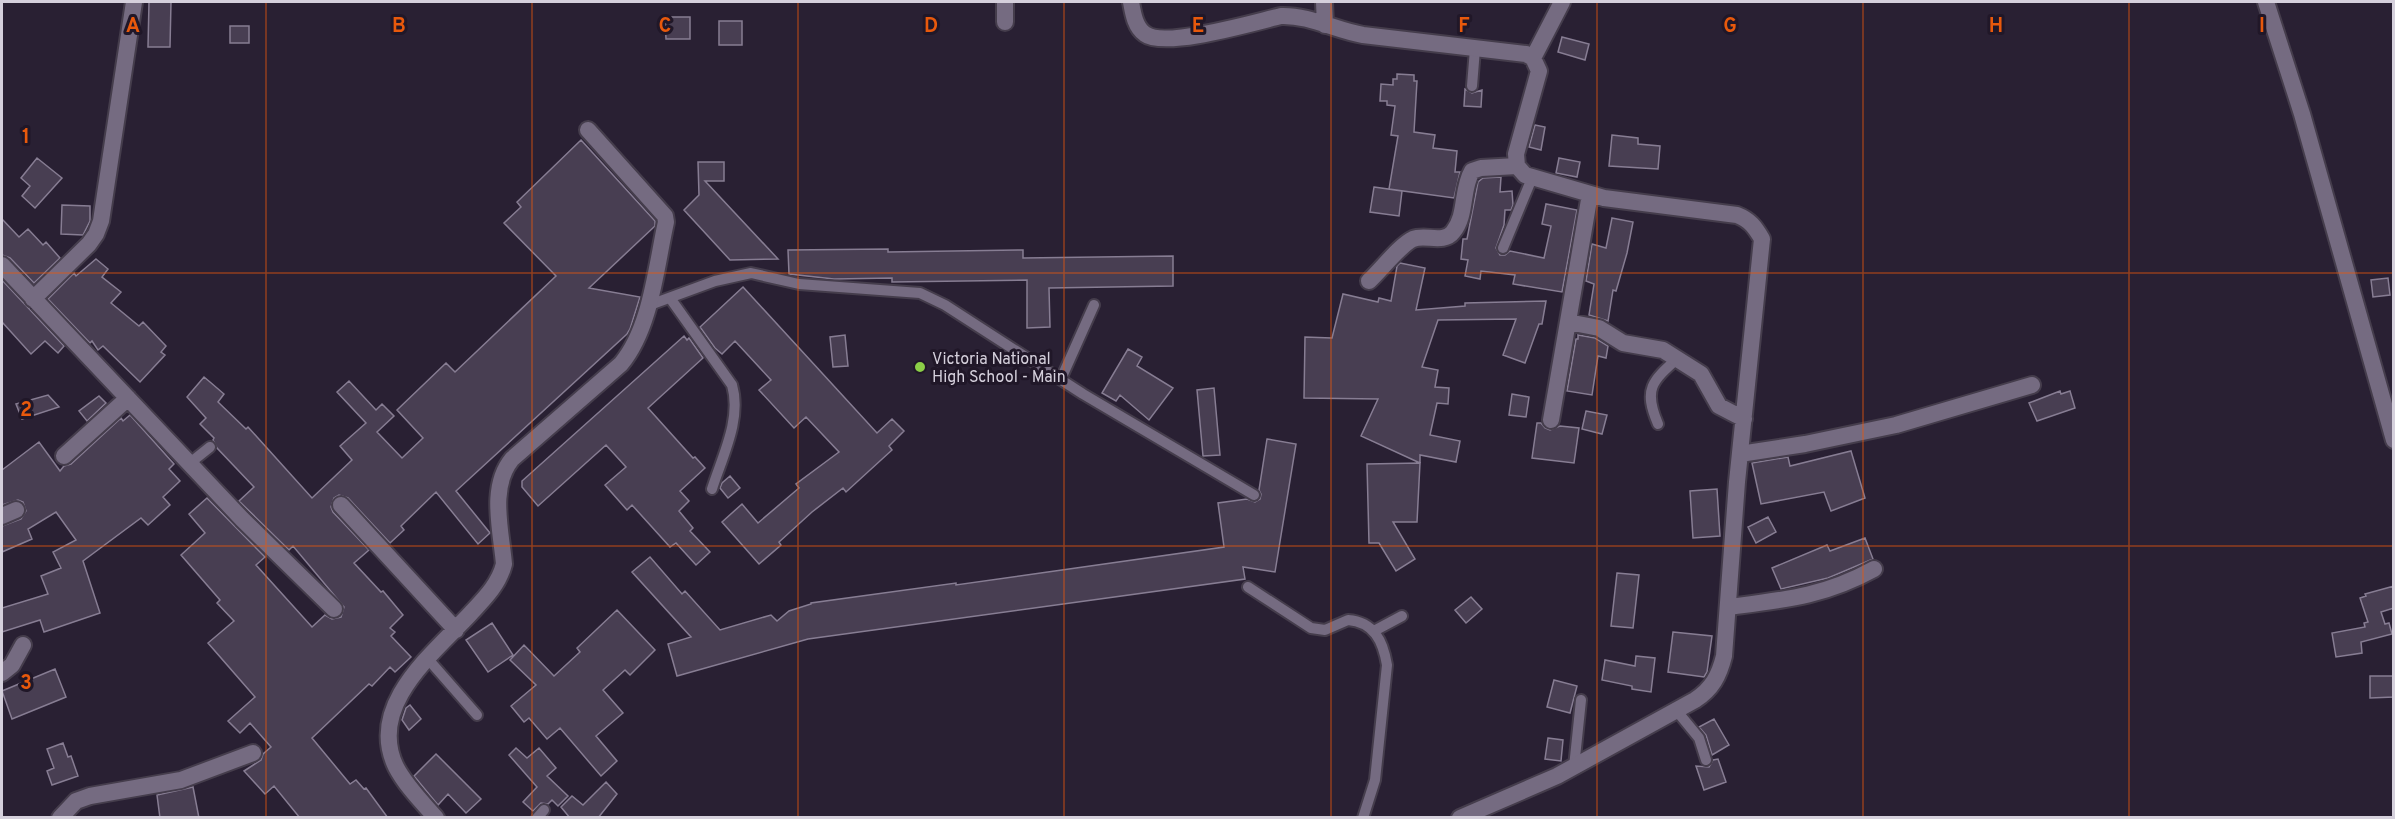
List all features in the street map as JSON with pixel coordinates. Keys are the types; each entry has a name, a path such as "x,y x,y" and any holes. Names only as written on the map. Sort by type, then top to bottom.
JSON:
{"street":[{"path":"33,299 89,244 96,234 100,221 134,2"},
{"path":"1005,2 1005,22"},
{"path":"1131,2 1137,26 1154,39 1180,38 1281,16 1310,19 1363,35 1526,54 1533,58 1539,71 1516,154 1520,171 1532,178 1590,195 1737,215 1748,219 1762,239 1740,454 1724,656 1720,672 1705,693 1676,710 1541,784 1460,818"},
{"path":"1324,2 1325,25"},
{"path":"1533,58 1562,2"},
{"path":"2266,2 2302,114 2394,441"},
{"path":"436,818 402,778 389,747 390,719 395,702 413,676 488,594 502,573 504,564 498,489 504,469 512,459 629,355 641,331 666,222 665,216 588,130"},
{"path":"1369,281 1410,241 1423,237 1444,238 1451,235 1461,218 1472,171 1481,168 1517,166"},
{"path":"1551,420 1590,195"},
{"path":"2,265 242,519 334,609"},
{"path":"1568,322 1588,324 1623,342 1653,346 1678,358 1701,374 1719,406 1744,418"},
{"path":"1740,454 1805,444 1896,425 2032,385"},
{"path":"64,456 128,398"},
{"path":"341,505 456,630"},
{"path":"1728,607 1810,596 1853,581 1874,569"},
{"path":"2,673 12,665 23,645"},
{"path":"60,818 76,801 90,796 181,780 253,753"}],"lane":[{"path":"1472,86 1475,49"},
{"path":"1503,248 1532,178"},
{"path":"647,306 715,281 752,273 800,284 920,293 945,305 1061,380 1254,495"},
{"path":"670,298 732,385 736,397 735,414 712,489"},
{"path":"1061,380 1094,305"},
{"path":"1658,424 1652,409 1650,392 1657,377 1678,358"},
{"path":"190,464 210,447"},
{"path":"1248,587 1311,628 1325,630 1347,620 1369,626 1384,648 1387,665 1375,780 1371,799 1363,818"},
{"path":"1374,631 1402,616"},
{"path":"428,659 477,715"},
{"path":"1574,767 1581,700"},
{"path":"1676,710 1699,738 1706,760"}],"building":[{"path":"149,2 171,2 170,47 148,47"},
{"path":"665,17 690,17 690,39 666,39"},
{"path":"719,21 742,21 742,45 719,45"},
{"path":"230,26 249,26 249,43 230,43"},
{"path":"1562,37 1589,44 1585,60 1558,52"},
{"path":"1397,74 1414,75 1414,81 1417,81 1414,132 1435,135 1433,148 1457,151 1455,172 1460,172 1454,198 1389,189 1398,136 1391,135 1395,106 1387,105 1387,101 1380,101 1381,84 1393,85 1393,79 1397,79"},
{"path":"1465,89 1472,93 1482,90 1481,107 1464,106"},
{"path":"1535,125 1545,127 1541,150 1529,147"},
{"path":"1612,135 1638,138 1638,144 1660,146 1658,169 1609,166"},
{"path":"581,140 655,221 655,226 589,288 640,297 630,329 456,491 490,533 478,544 436,492 401,526 404,530 390,543 348,498 339,495 334,498 331,507 333,512 369,550 354,563 381,592 383,591 403,615 390,628 395,632 391,636 411,657 395,672 390,667 372,686 369,684 312,738 350,784 356,780 364,789 366,788 388,818 300,818 274,786 265,794 244,771 261,760 263,754 271,747 250,723 240,733 228,721 255,697 208,643 234,621 217,603 220,600 181,555 205,533 189,514 207,498 265,557 256,565 312,627 325,615 332,619 341,617 344,607 293,546 289,550 239,501 254,487 217,448 214,438 200,424 206,418 187,397 204,377 224,394 218,402 246,429 248,427 312,498 352,460 340,446 366,423 337,392 349,381 376,410 382,404 394,416 377,432 402,458 423,438 397,410 446,363 455,372 556,276 504,223 521,207 517,202"},
{"path":"37,158 62,178 35,208 22,196 30,186 21,178"},
{"path":"1559,158 1580,162 1577,177 1556,173"},
{"path":"698,162 724,162 724,181 705,181 778,259 730,260 684,210 699,195"},
{"path":"1501,177 1500,192 1512,191 1513,205 1511,210 1505,210 1504,225 1496,248 1500,255 1505,255 1510,251 1544,258 1551,226 1542,224 1546,204 1577,210 1562,292 1513,284 1515,275 1481,271 1480,279 1465,276 1468,260 1461,259 1463,239 1467,239 1478,182 1483,178"},
{"path":"1374,187 1402,191 1399,216 1370,212"},
{"path":"62,205 90,206 90,221 83,235 61,234"},
{"path":"1612,218 1633,222 1616,291 1613,290 1608,321 1589,315 1594,284 1586,281 1592,244 1606,248"},
{"path":"2,219 19,237 28,229 43,245 46,242 60,258 34,283 10,258 2,255"},
{"path":"888,249 888,252 1023,250 1023,258 1173,256 1173,286 1049,288 1050,327 1027,328 1027,280 892,282 892,278 834,279 789,274 788,250"},
{"path":"96,259 108,269 102,277 121,292 111,303 139,326 143,322 166,346 161,352 165,355 140,382 103,346 98,350 92,341 90,343 48,299 74,273 76,276"},
{"path":"1400,263 1425,268 1416,310 1465,306 1465,303 1546,301 1542,324 1539,324 1525,363 1503,355 1516,319 1438,320 1422,367 1438,370 1435,387 1449,388 1448,404 1437,403 1430,435 1460,441 1456,462 1420,455 1420,463 1361,436 1378,399 1304,398 1305,337 1332,338 1343,294 1378,302 1379,298 1391,301 1397,266"},
{"path":"2388,278 2390,295 2373,297 2371,280"},
{"path":"2,280 64,346 58,353 45,341 31,354 2,322"},
{"path":"743,287 877,433 892,419 904,431 889,446 892,450 846,492 843,488 812,512 779,542 781,545 759,564 722,522 742,504 758,523 799,488 796,484 839,452 806,417 794,428 759,390 771,380 735,341 722,354 700,327"},
{"path":"845,335 848,366 833,367 830,337"},
{"path":"1578,335 1595,338 1608,346 1606,358 1598,356 1592,395 1567,391"},
{"path":"684,336 687,340 689,338 703,358 648,408 693,458 695,457 705,468 680,491 689,501 679,511 693,528 690,531 710,552 696,565 676,543 670,547 632,505 627,510 605,485 626,467 606,445 538,506 522,487 522,481"},
{"path":"1128,349 1142,357 1137,366 1173,388 1149,420 1120,395 1116,401 1102,393"},
{"path":"1214,388 1220,455 1203,456 1197,390"},
{"path":"2060,391 2061,394 2070,391 2075,408 2037,421 2029,403"},
{"path":"1512,394 1529,397 1526,417 1509,415"},
{"path":"48,395 59,407 22,419 16,404"},
{"path":"99,396 106,403 87,421 79,411"},
{"path":"1586,411 1607,415 1602,434 1582,429"},
{"path":"130,415 174,464 169,469 180,481 163,497 170,505 148,525 141,518 83,561 100,613 44,632 40,620 2,632 2,608 48,594 41,576 61,568 53,552 76,540 56,512 28,529 32,539 2,552 2,526 21,519 26,511 23,502 18,500 2,505 2,470 39,442 60,471 64,466 71,464 121,418 123,421"},
{"path":"1537,423 1541,423 1550,430 1560,426 1579,428 1574,463 1532,458"},
{"path":"1267,439 1296,444 1275,572 1243,567 1245,579 808,639 677,676 668,644 691,637 632,572 650,557 682,594 685,591 720,630 771,615 777,621 789,611 811,603 1224,547 1218,503 1247,499 1255,502 1260,499 1259,490"},
{"path":"1851,451 1865,498 1831,511 1824,492 1761,504 1752,463 1788,457 1790,466"},
{"path":"1420,463 1417,522 1393,522 1415,559 1396,571 1379,543 1369,543 1367,464"},
{"path":"730,476 740,488 728,498 720,488"},
{"path":"1717,489 1720,536 1693,538 1690,491"},
{"path":"1768,517 1776,532 1756,543 1748,527"},
{"path":"1865,538 1873,559 1828,578 1781,589 1772,568 1827,545 1830,551"},
{"path":"1617,573 1639,575 1633,628 1611,626"},
{"path":"2394,586 2394,608 2381,612 2385,624 2389,623 2392,634 2361,642 2362,653 2336,657 2332,633 2365,627 2364,623 2368,622 2360,598 2366,596 2365,594"},
{"path":"1471,597 1482,609 1466,623 1455,610"},
{"path":"617,610 655,650 630,675 625,670 603,690 623,713 596,736 617,761 601,776 560,728 547,739 529,718 524,722 511,706 536,685 510,660 524,645 554,676 580,652 577,648"},
{"path":"492,623 513,655 488,672 466,640"},
{"path":"1673,632 1712,636 1707,672 1704,677 1668,672"},
{"path":"1636,656 1655,658 1651,692 1602,680 1605,660 1635,666"},
{"path":"55,669 66,697 12,719 2,691"},
{"path":"2370,676 2394,676 2394,697 2370,698"},
{"path":"1554,680 1577,686 1570,713 1547,707"},
{"path":"410,705 421,719 409,730 402,720 406,708"},
{"path":"1714,719 1729,745 1712,755 1706,735 1699,727"},
{"path":"1548,738 1563,740 1561,761 1545,759"},
{"path":"63,743 68,757 71,756 78,776 52,785 47,771 54,768 47,749"},
{"path":"516,748 527,758 539,748 556,768 547,776 568,796 558,806 552,800 548,804 541,803 533,811 523,802 537,787 509,755"},
{"path":"436,754 481,799 466,813 448,794 438,805 414,776"},
{"path":"1718,759 1726,782 1704,790 1696,766 1709,767 1713,760"},
{"path":"606,782 617,794 598,818 570,818 561,807 572,796 583,805"},
{"path":"193,787 199,818 160,818 157,795"}],"place":[{"name":"Victoria National High School - Main","path":"920,367"}]}
